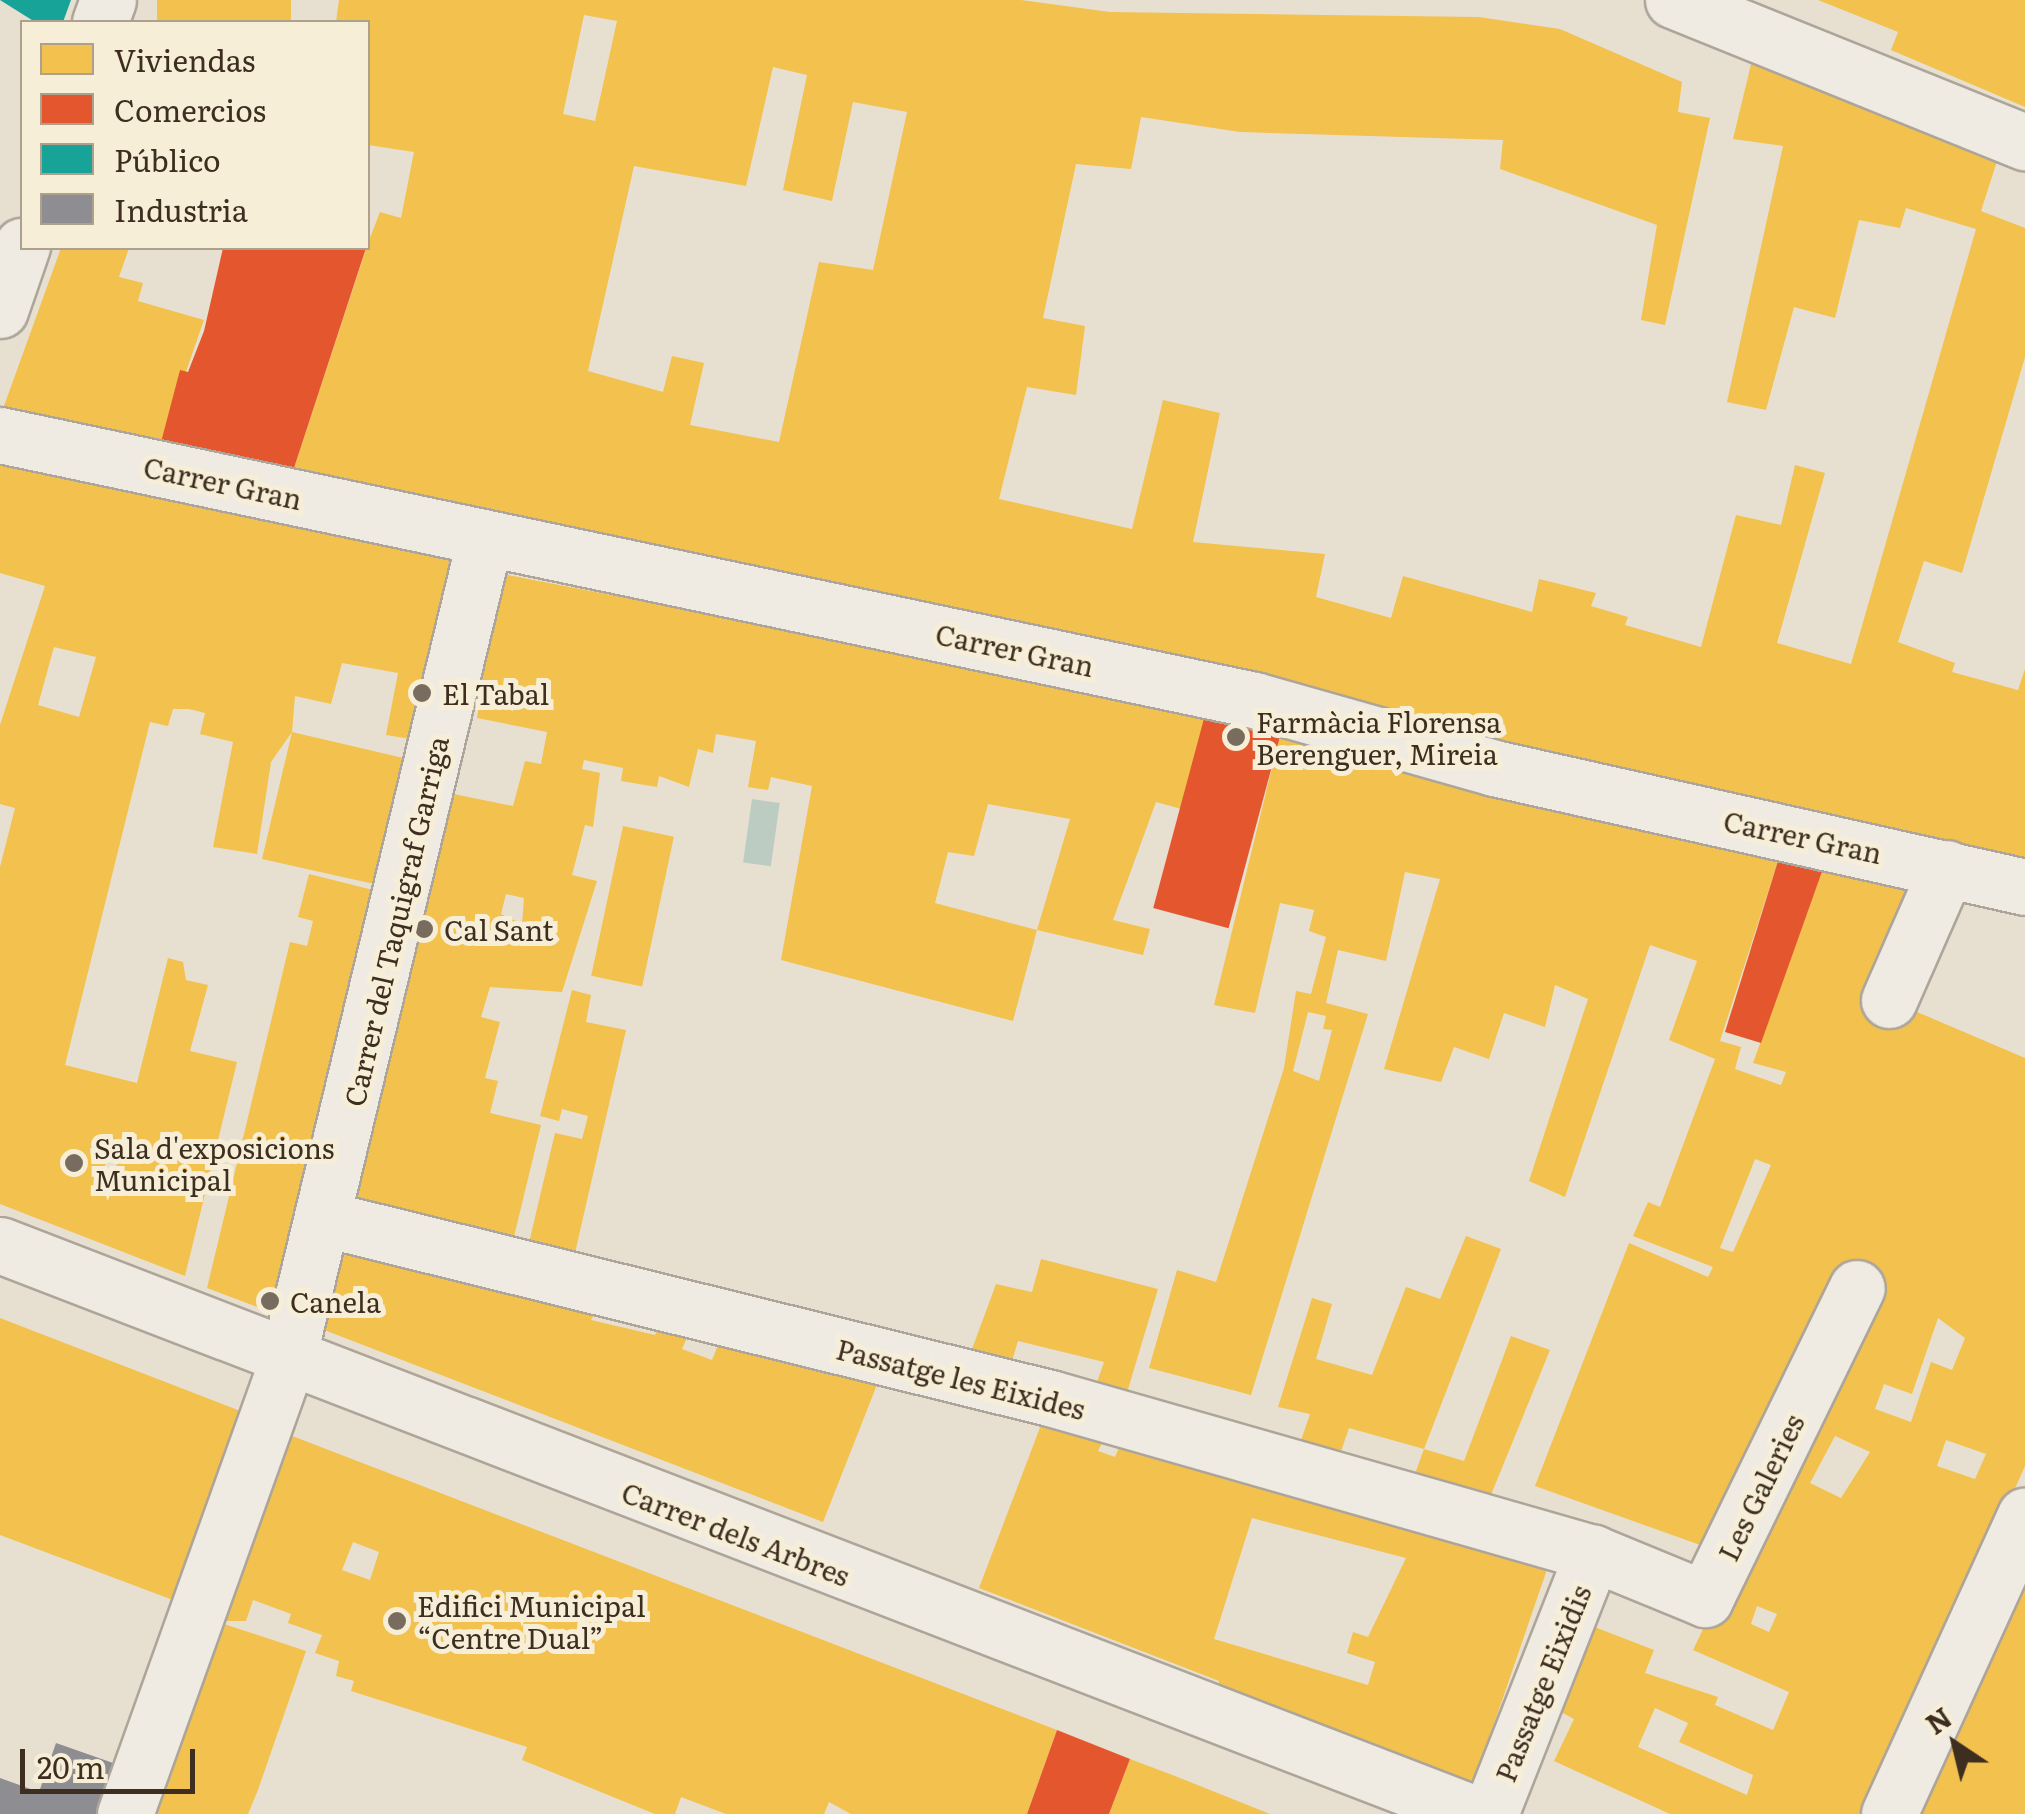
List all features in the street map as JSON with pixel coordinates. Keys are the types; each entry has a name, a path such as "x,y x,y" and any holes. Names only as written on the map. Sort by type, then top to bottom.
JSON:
{"street":[{"path":"1674,0 2025,142"},
{"path":"0,310 21,250"},
{"name":"Carrer Gran","path":"0,435 1254,700 1494,768 2025,887"},
{"name":"Carrer del Taquigraf Garriga","path":"124,1814 287,1362 325,1219 486,538"},
{"path":"1889,1000 1947,868"},
{"name":"Passatge les Eixides","path":"325,1219 1050,1398 1604,1557"},
{"name":"Carrer dels Arbres","path":"0,1245 287,1362 1475,1814"},
{"name":"Les Galeries","path":"1604,1557 1705,1599 1857,1288"},
{"path":"1890,1814 2025,1515"},
{"name":"Passatge Eixidis","path":"1490,1814 1604,1557"}],"shaded area":[{"path":"752,799 780,803 771,866 743,862"}],"building: Viviendas":[{"path":"157,0 291,0 291,20 157,20"},
{"path":"339,0 1021,0 1110,12 1479,17 1560,29 1682,82 1678,112 1710,118 1665,325 1641,320 1657,225 1500,169 1503,140 1240,132 1141,117 1131,169 1076,164 1043,318 1085,326 1076,395 1027,387 999,499 1132,529 1163,400 1220,413 1193,542 1325,554 1316,597 1391,618 1403,576 1532,612 1539,579 1596,593 1591,606 1628,617 1625,625 1701,647 1736,515 1781,525 1795,465 1825,473 1777,643 1851,664 1976,229 1906,208 1900,228 1859,220 1835,318 1794,307 1766,410 1727,402 1783,146 1733,139 1753,56 1998,158 1981,211 2025,228 2025,357 1962,573 1924,561 1898,642 1955,663 1952,672 2018,690 2025,669 2025,868 1657,788 1221,666 293,471 380,212 401,218 414,152 370,145 370,20 336,20","holes":["584,15 617,21 595,121 563,114","773,67 807,75 783,190 832,201 853,102 907,112 873,270 819,262 779,442 690,425 704,363 672,356 663,392 588,371 634,166 746,186"]},
{"path":"1818,0 2025,0 2025,107 1891,50 1898,32"},
{"path":"60,250 128,250 119,277 143,283 138,301 204,320 160,446 0,417"},
{"path":"0,457 451,560 417,740 386,735 398,673 342,663 331,704 295,696 292,732 271,762 257,854 213,847 233,742 200,734 205,713 189,709 173,709 168,726 150,722 65,1065 137,1083 168,958 183,962 186,980 208,985 190,1051 237,1062 185,1276 0,1204 0,867 15,808 0,804 0,725 45,586 0,573","holes":["54,647 96,657 79,717 38,705","109,1148 120,1151 114,1176 103,1174"]},
{"path":"493,572 1206,711 1185,810 1156,802 1113,920 1150,929 1143,955 1037,930 1013,1021 781,960 812,786 771,777 768,790 748,787 756,741 716,734 713,753 698,749 689,787 659,776 657,787 621,781 623,768 584,760 582,769 600,773 593,827 585,825 572,875 597,881 562,992 490,987 481,1017 500,1022 485,1078 498,1081 490,1113 541,1125 511,1249 345,1209 444,792 513,806 525,761 541,764 547,732 477,718 483,681 470,677","holes":["988,804 1070,819 1037,930 935,903 948,852 974,856","506,894 524,898 522,924 501,914"]},
{"path":"1281,731 1778,861 1720,1041 1741,1047 1735,1069 1781,1085 1786,1072 1753,1063 1824,866 1930,896 1889,1000 2025,1058 2025,1466 1870,1814 1670,1814 1554,1761 1574,1719 1544,1703 1579,1621 1654,1650 1645,1673 1718,1697 1715,1705 1773,1730 1789,1692 1693,1650 1713,1608 1717,1551 1535,1486 1629,1243 1708,1277 1713,1267 1633,1236 1648,1202 1660,1207 1715,1059 1669,1040 1697,961 1650,945 1565,1197 1529,1181 1588,999 1555,985 1545,1027 1504,1013 1489,1059 1454,1047 1441,1082 1384,1069 1440,879 1405,872 1386,961 1338,950 1326,1003 1368,1014 1251,1395 1149,1368 1177,1270 1216,1282 1284,1068 1296,991 1311,994 1326,937 1309,931 1314,910 1280,903 1255,1013 1214,1005","holes":["1308,1012 1326,1016 1323,1029 1332,1030 1319,1081 1293,1071","1755,1159 1771,1165 1733,1252 1720,1248","1938,1318 1965,1338 1952,1370 1931,1362 1911,1422 1875,1409 1884,1384 1912,1394","1835,1436 1870,1452 1841,1498 1810,1483","1946,1440 1986,1454 1975,1479 1937,1466","1757,1606 1777,1614 1769,1632 1751,1624","1655,1708 1688,1723 1679,1742 1753,1775 1747,1795 1638,1747"]},
{"path":"292,732 412,760 383,886 262,859"},
{"path":"623,826 674,837 642,986 591,976"},
{"path":"309,874 381,892 281,1316 207,1288 290,942 307,946 313,921 298,917"},
{"path":"572,990 591,995 586,1022 626,1030 572,1266 526,1255 555,1133 582,1139 588,1116 562,1109 559,1121 540,1116"},
{"path":"342,1236 602,1302 591,1320 655,1335 662,1319 692,1326 682,1349 712,1360 723,1333 882,1372 823,1522 319,1328"},
{"path":"1466,1236 1501,1249 1424,1449 1349,1428 1337,1463 1297,1452 1310,1414 1278,1407 1312,1298 1332,1304 1316,1359 1372,1375 1406,1287 1440,1299"},
{"path":"1041,1259 1158,1289 1126,1396 1095,1388 1104,1362 1018,1341 1006,1381 965,1368 996,1284 1032,1292"},
{"path":"0,1318 243,1412 173,1600 0,1535"},
{"path":"1511,1336 1550,1350 1486,1507 1411,1485 1424,1449 1464,1461"},
{"path":"1044,1417 1107,1433 1098,1451 1115,1457 1123,1438 1553,1552 1473,1785 1216,1692 1219,1681 979,1588","holes":["1252,1518 1406,1558 1368,1637 1353,1632 1347,1653 1375,1662 1368,1685 1214,1639"]},
{"path":"287,1434 1057,1730 1027,1814 851,1814 829,1802 824,1814 726,1814 681,1797 675,1814 655,1814 522,1760 527,1747 351,1691 354,1681 336,1676 339,1661 315,1653 322,1635 288,1623 291,1614 253,1600 246,1621 215,1621","holes":["353,1542 379,1552 370,1580 342,1570"]},
{"path":"2025,1561 2025,1814 1911,1814"},
{"path":"215,1621 306,1651 258,1790 248,1814 147,1814"},
{"path":"1130,1759 1175,1776 1270,1814 1109,1814"}],"building: Comercios":[{"path":"223,250 365,250 293,471 160,446 180,370 188,372 204,331"},
{"path":"1206,711 1281,731 1229,928 1153,908"},
{"path":"1778,861 1824,866 1761,1043 1725,1032"},
{"path":"1057,1730 1130,1759 1109,1814 1027,1814"}],"building: Público":[{"path":"0,0 71,0 64,20 32,20"}],"building: Industria":[{"path":"56,1743 116,1764 98,1814 0,1814 0,1778 39,1792"}],"place":[{"name":"El Tabal","path":"422,693"},
{"name":"Farmàcia Florensa Berenguer, Mireia","path":"1236,737"},
{"name":"Cal Sant","path":"424,929"},
{"name":"Sala d'exposicions Municipal","path":"74,1163"},
{"name":"Canela","path":"270,1301"},
{"name":"Edifici Municipal “Centre Dual”","path":"397,1621"}]}
